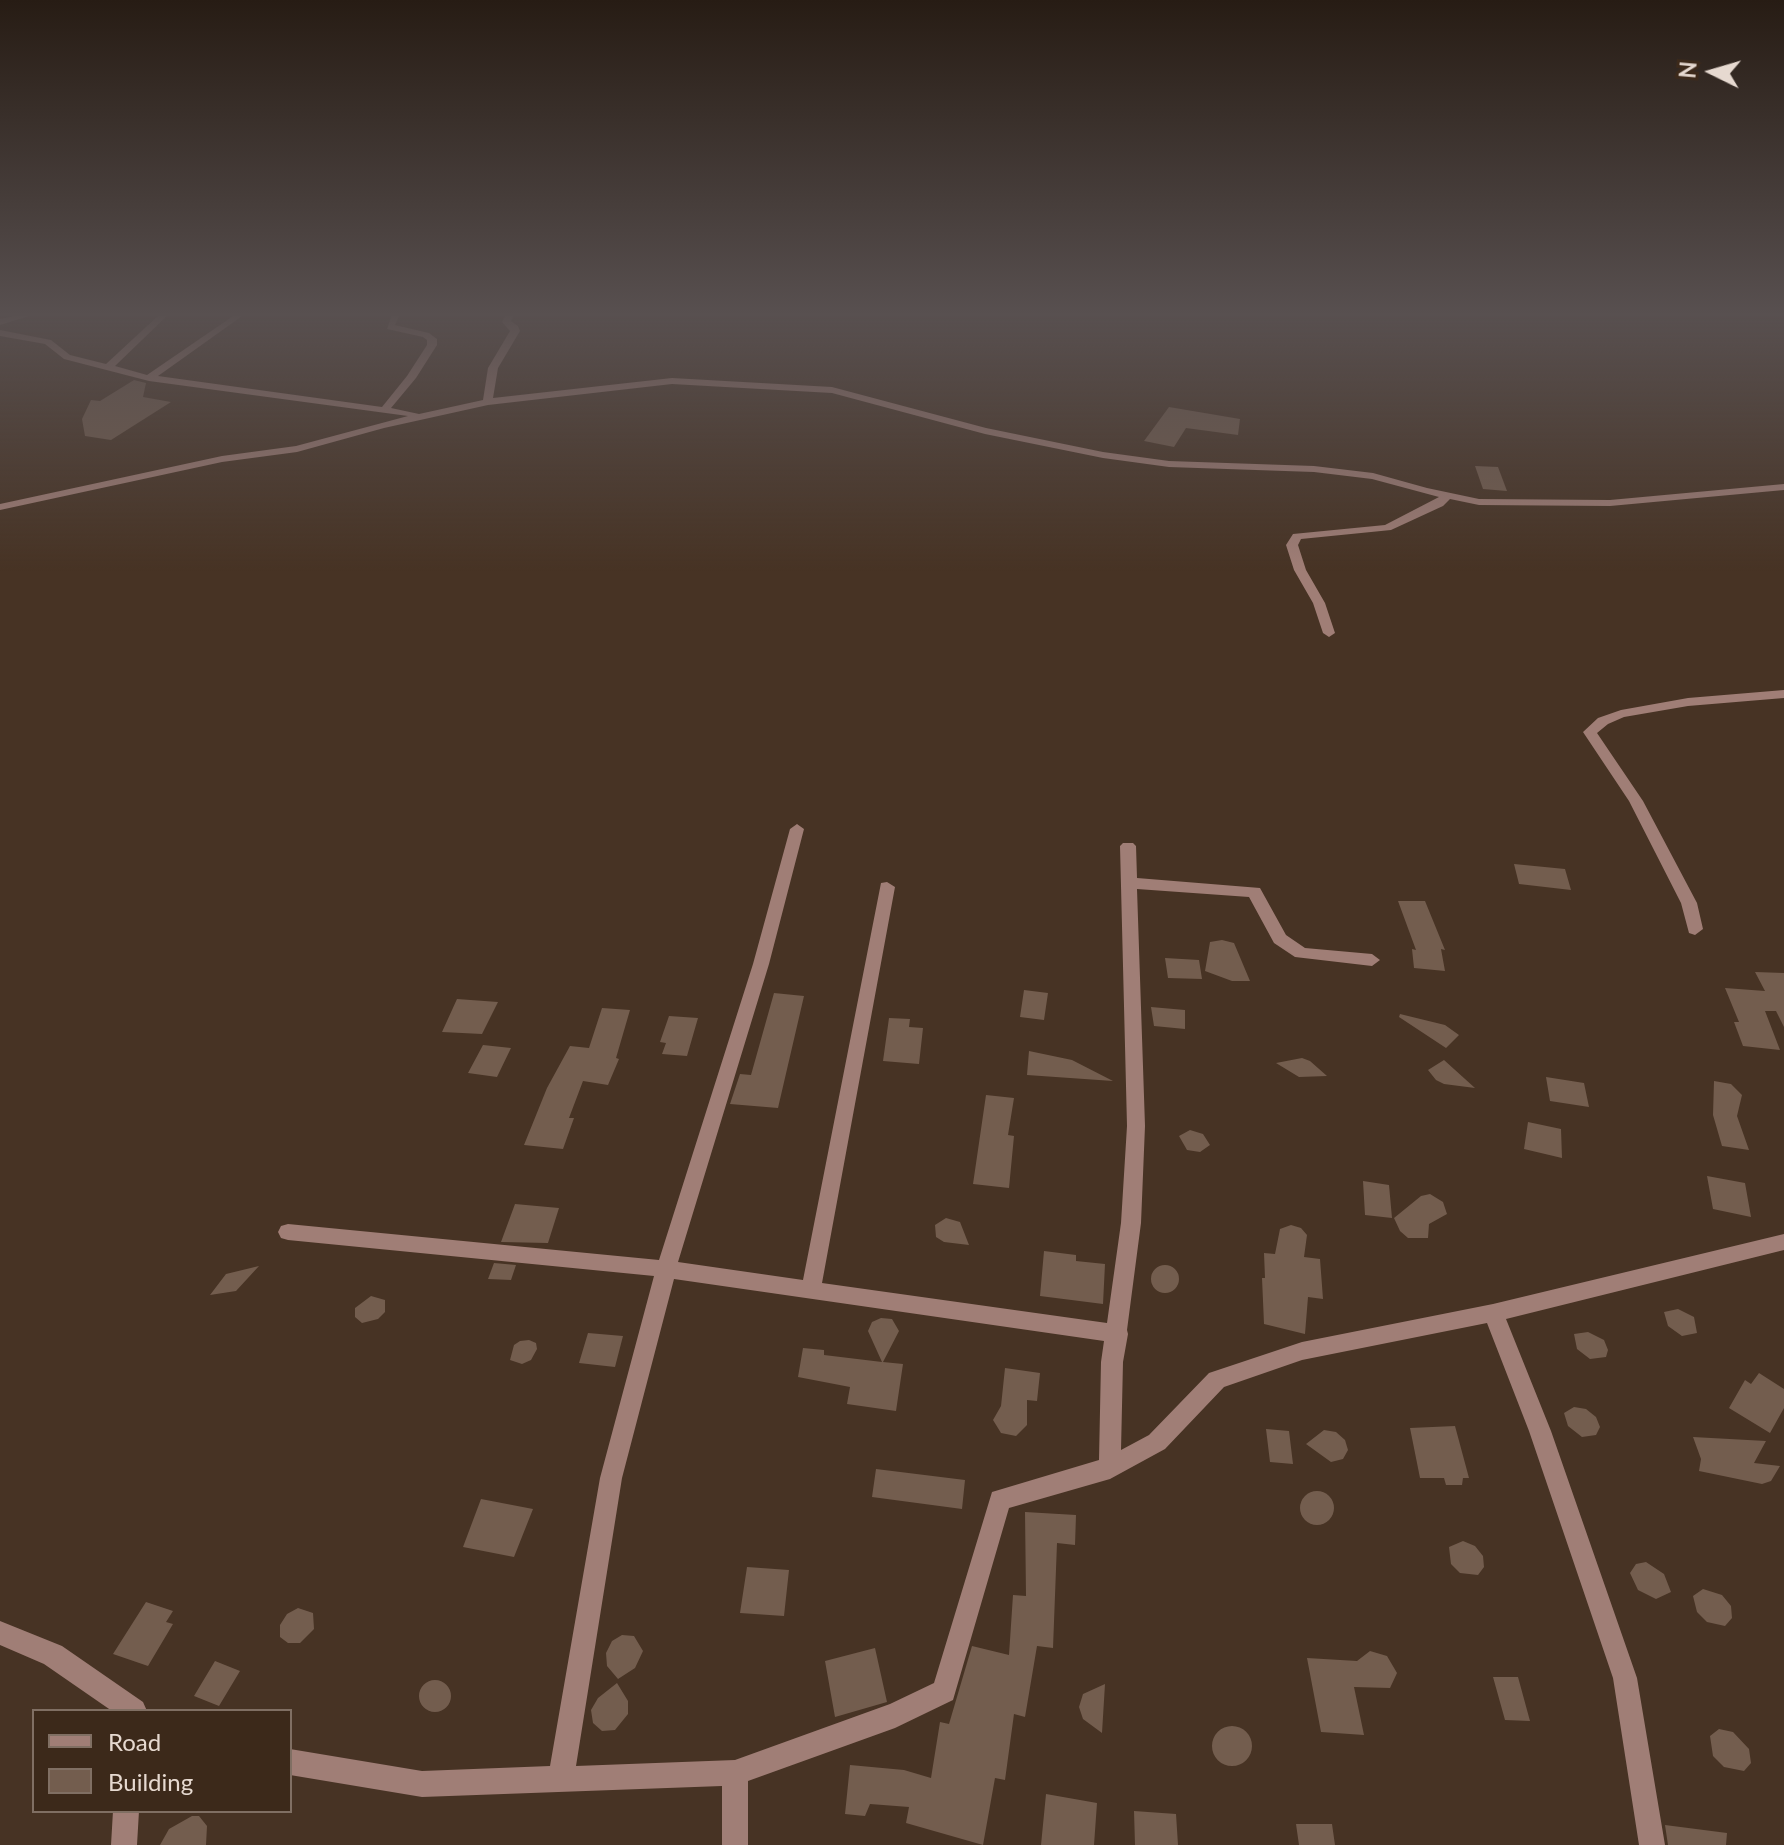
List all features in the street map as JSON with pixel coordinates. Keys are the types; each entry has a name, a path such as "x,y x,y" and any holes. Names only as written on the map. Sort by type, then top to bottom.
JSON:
{"street":[{"path":"311,400 424,415"},
{"path":"384,410 392,400"},
{"path":"0,507 222,459 297,449 424,415 505,400"},
{"path":"870,400 959,424 1103,455 1169,464 1328,470 1373,476 1447,496 1514,504 1610,503 1784,487"},
{"path":"1329,633 1319,603 1300,570 1292,545 1297,536 1387,528 1439,504 1447,496"},
{"path":"1695,929 1689,903 1636,801 1590,732 1603,721 1621,714 1688,702 1784,694"},
{"path":"561,1779 611,1478 666,1269 761,964 797,829"},
{"path":"1110,1468 1112,1362 1131,1223 1136,1126 1128,846"},
{"path":"1129,883 1254,892 1280,939 1301,953 1372,960"},
{"path":"811,1289 887,887"},
{"path":"288,1232 666,1269 1118,1334"},
{"path":"292,1762 422,1784 735,1773 895,1715 944,1691 1000,1500 1110,1468 1157,1442 1217,1380 1302,1351 1493,1313 1784,1242"},
{"path":"1493,1313 1540,1431 1625,1678 1652,1845"},
{"path":"0,1633 53,1655 130,1709"},
{"path":"735,1773 735,1845"},
{"path":"124,1845 126,1813"}],"building":[{"path":"91,400 171,402 111,440 85,436 82,419"},
{"path":"1169,407 1240,419 1238,435 1186,428 1174,447 1144,441"},
{"path":"1475,466 1498,467 1507,491 1483,489"},
{"path":"1514,864 1565,869 1571,890 1519,884"},
{"path":"1398,901 1425,901 1445,950 1441,949 1445,971 1414,968 1412,949 1416,950"},
{"path":"1222,940 1234,943 1250,981 1232,981 1205,971 1210,942"},
{"path":"1165,958 1199,960 1202,979 1168,978"},
{"path":"1755,972 1784,973 1784,1027 1776,1011 1765,1011 1780,1050 1743,1046 1734,1022 1739,1022 1725,988 1765,991"},
{"path":"1024,990 1048,993 1044,1020 1020,1017"},
{"path":"774,993 804,996 778,1108 730,1104 740,1074 751,1075"},
{"path":"457,999 498,1002 482,1034 442,1032"},
{"path":"1151,1007 1185,1010 1185,1029 1154,1026"},
{"path":"602,1008 630,1010 616,1058 619,1059 608,1085 583,1081 569,1118 574,1118 563,1149 524,1145 547,1088 570,1046 589,1048"},
{"path":"1400,1014 1445,1025 1459,1035 1446,1048 1399,1017"},
{"path":"669,1016 698,1018 687,1056 662,1054 666,1043 660,1042"},
{"path":"889,1018 910,1019 909,1027 923,1028 919,1064 883,1061"},
{"path":"483,1045 511,1048 497,1077 468,1073"},
{"path":"1029,1051 1072,1060 1113,1081 1027,1075"},
{"path":"1302,1058 1327,1076 1299,1077 1276,1063"},
{"path":"1444,1060 1475,1088 1436,1080 1428,1070"},
{"path":"1546,1077 1584,1083 1589,1107 1550,1101"},
{"path":"1714,1081 1731,1084 1742,1095 1737,1116 1749,1150 1722,1146 1713,1115"},
{"path":"986,1095 1014,1098 1008,1135 1014,1136 1009,1188 973,1184"},
{"path":"1528,1122 1561,1129 1562,1158 1524,1149"},
{"path":"1190,1130 1203,1134 1210,1145 1200,1152 1187,1150 1179,1136"},
{"path":"1707,1176 1745,1183 1751,1217 1713,1209"},
{"path":"1363,1181 1389,1185 1392,1218 1365,1215"},
{"path":"1430,1194 1443,1202 1447,1214 1429,1224 1428,1238 1408,1238 1400,1231 1394,1218 1421,1196"},
{"path":"515,1204 559,1208 548,1243 501,1242"},
{"path":"946,1218 960,1222 969,1245 944,1242 936,1237 935,1225"},
{"path":"1291,1225 1301,1228 1307,1235 1304,1257 1320,1259 1323,1299 1308,1297 1305,1334 1264,1324 1264,1253 1275,1254 1280,1229"},
{"path":"1044,1251 1076,1255 1076,1261 1105,1264 1103,1304 1040,1296"},
{"path":"494,1263 516,1265 511,1280 488,1279"},
{"path":"1165,1265 1175,1269 1179,1279 1175,1289 1165,1293 1155,1289 1151,1279 1155,1269"},
{"path":"259,1266 236,1291 210,1295 226,1274"},
{"path":"371,1296 385,1300 385,1312 378,1319 362,1323 355,1317 355,1308"},
{"path":"1678,1309 1694,1317 1697,1333 1682,1336 1668,1326 1664,1312"},
{"path":"881,1318 892,1319 899,1331 883,1362 903,1364 896,1411 847,1404 850,1387 798,1377 803,1348 824,1350 824,1355 882,1362 868,1331 872,1322"},
{"path":"1588,1332 1604,1340 1608,1350 1606,1357 1590,1359 1577,1349 1574,1334"},
{"path":"588,1333 623,1336 615,1367 579,1363"},
{"path":"529,1340 536,1343 537,1349 531,1360 522,1364 510,1360 514,1345"},
{"path":"1005,1368 1040,1373 1037,1401 1027,1400 1027,1425 1016,1436 1001,1433 993,1420 1001,1406"},
{"path":"1759,1373 1784,1389 1784,1408 1770,1433 1729,1408 1745,1380 1751,1384"},
{"path":"1574,1407 1586,1409 1596,1417 1600,1427 1596,1435 1582,1437 1568,1426 1564,1413"},
{"path":"1455,1426 1469,1478 1463,1478 1462,1485 1446,1485 1444,1478 1420,1478 1410,1428"},
{"path":"1266,1429 1289,1431 1293,1464 1270,1462"},
{"path":"1324,1430 1336,1432 1345,1440 1348,1450 1343,1459 1331,1462 1306,1444"},
{"path":"1693,1437 1766,1441 1754,1463 1780,1466 1771,1481 1762,1484 1699,1471 1701,1459"},
{"path":"876,1469 965,1480 962,1509 872,1497"},
{"path":"1317,1491 1329,1496 1334,1508 1329,1520 1317,1525 1305,1520 1300,1508 1305,1496"},
{"path":"481,1499 533,1509 514,1557 463,1547"},
{"path":"1025,1512 1076,1515 1075,1545 1057,1543 1053,1648 1037,1646 1025,1717 1014,1714 1005,1780 995,1778 983,1845 906,1823 909,1807 870,1804 865,1816 845,1814 850,1765 904,1770 931,1778 940,1722 949,1724 972,1646 1009,1655 1013,1595 1026,1596"},
{"path":"1463,1541 1475,1546 1483,1556 1484,1567 1478,1575 1460,1573 1451,1564 1449,1547"},
{"path":"1646,1562 1664,1574 1671,1592 1656,1599 1638,1590 1630,1573 1636,1564"},
{"path":"747,1567 789,1570 784,1616 740,1613"},
{"path":"1703,1589 1722,1595 1731,1606 1732,1618 1725,1626 1707,1622 1697,1612 1693,1596"},
{"path":"146,1602 173,1611 166,1622 173,1624 148,1666 113,1654"},
{"path":"298,1608 313,1613 314,1629 300,1643 288,1643 280,1637 280,1625 287,1614"},
{"path":"622,1635 634,1636 643,1651 635,1668 618,1679 607,1666 606,1653 612,1641"},
{"path":"875,1648 887,1702 835,1717 825,1661"},
{"path":"1370,1651 1387,1656 1397,1673 1390,1688 1354,1687 1364,1735 1321,1732 1307,1658 1357,1661"},
{"path":"215,1661 240,1671 219,1706 194,1696"},
{"path":"1493,1677 1518,1677 1530,1721 1505,1720"},
{"path":"435,1680 446,1685 451,1696 446,1707 435,1712 424,1707 419,1696 424,1685"},
{"path":"617,1683 628,1701 628,1714 615,1730 602,1731 593,1723 591,1710 598,1698"},
{"path":"1105,1684 1102,1733 1083,1719 1079,1707 1083,1694"},
{"path":"1232,1726 1246,1732 1252,1746 1246,1760 1232,1766 1218,1760 1212,1746 1218,1732"},
{"path":"1719,1729 1733,1732 1749,1749 1751,1763 1744,1771 1724,1767 1713,1756 1710,1736"},
{"path":"1046,1794 1097,1803 1094,1845 1041,1845"},
{"path":"1134,1811 1176,1814 1178,1845 1135,1845"},
{"path":"192,1816 199,1816 207,1826 206,1845 160,1845 169,1829"},
{"path":"1296,1824 1332,1824 1335,1845 1299,1845"},
{"path":"1665,1825 1727,1833 1726,1845 1668,1845"}]}
